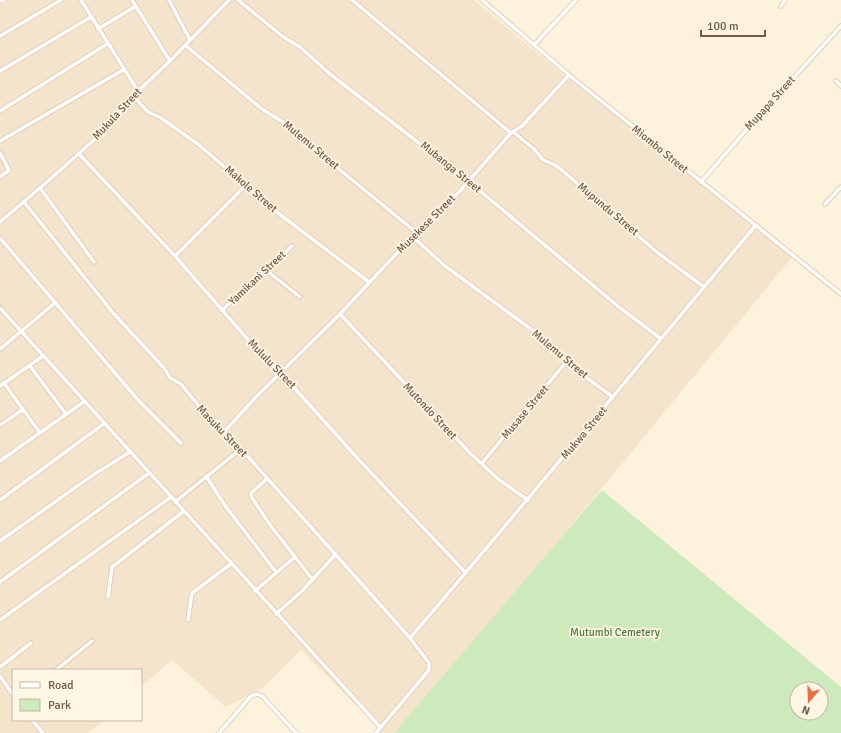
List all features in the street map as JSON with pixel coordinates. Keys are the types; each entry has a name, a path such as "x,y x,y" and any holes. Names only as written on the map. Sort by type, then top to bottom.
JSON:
{"street":[{"path":"0,36 62,0"},
{"path":"81,0 123,70 138,91"},
{"path":"132,0 170,61"},
{"path":"169,0 190,40"},
{"name":"Mukula Street","path":"0,222 79,154 133,96 230,0"},
{"name":"Mubanga Street","path":"238,0 282,36 300,47 330,74 468,181 613,302 660,338"},
{"name":"Mupundu Street","path":"352,0 512,133 534,149 543,160 555,165 564,172 658,253 704,287"},
{"name":"Miombo Street","path":"482,0 535,44 569,75 841,294"},
{"path":"535,44 576,0"},
{"path":"781,6 785,0"},
{"path":"98,29 136,6"},
{"path":"0,71 91,17"},
{"name":"Mupapa Street","path":"701,182 754,121 841,26"},
{"path":"0,111 107,44"},
{"name":"Mulemu Street","path":"185,46 206,64 217,70 262,108 286,124 417,233"},
{"path":"0,140 123,70"},
{"name":"Musekese Street","path":"224,432 340,314 512,133 522,126 569,75"},
{"path":"836,81 841,86"},
{"name":"Makole Street","path":"133,96 148,112 161,118 199,145 247,184 278,213 369,282"},
{"path":"0,152 10,170 0,177"},
{"name":"Mululu Street","path":"79,154 175,256 264,358 281,373 359,460 466,573"},
{"path":"175,256 247,184"},
{"path":"825,204 841,187"},
{"path":"40,188 94,262"},
{"name":"Masuku Street","path":"24,202 114,314 164,369 170,378 181,384 194,402 241,449 410,638 429,664 429,670 376,733"},
{"name":"Mukwa Street","path":"410,638 528,500 660,338 756,225"},
{"name":"Mulemu Street","path":"413,237 445,266 539,335 577,371 613,397"},
{"path":"0,238 138,400 181,443"},
{"name":"Yamikani Street","path":"222,310 292,246"},
{"path":"266,270 300,297"},
{"path":"0,349 56,302"},
{"path":"0,309 381,728"},
{"name":"Mutondo Street","path":"340,314 469,452 498,479 528,500"},
{"path":"0,386 43,356"},
{"name":"Musase Street","path":"482,463 567,361"},
{"path":"30,366 66,414"},
{"path":"4,383 40,433"},
{"path":"0,461 85,401"},
{"path":"0,425 22,410"},
{"path":"0,500 105,423"},
{"path":"175,502 241,449"},
{"path":"0,541 93,475 130,452"},
{"path":"0,582 149,473"},
{"path":"206,476 226,507 276,572"},
{"path":"267,479 251,493 251,496 313,580"},
{"path":"0,620 171,497"},
{"path":"108,597 112,567 184,511"},
{"path":"276,614 313,580 336,554"},
{"path":"255,591 295,557"},
{"path":"188,620 192,593 231,564"},
{"path":"57,669 92,641"},
{"path":"0,667 31,643"},
{"path":"0,676 12,694"},
{"path":"219,733 252,696 257,694 262,696 296,733"},
{"path":"33,721 43,733"}],"shaded area":[{"path":"0,0 474,0 560,72 793,256 476,641 396,733 379,733 381,730 301,650 263,688 226,707 172,660 142,686 142,669 12,669 12,721 102,721 89,733 0,733"}],"green space":[{"name":"Mutumbi Cemetery","path":"602,490 841,687 841,733 394,733"}]}
